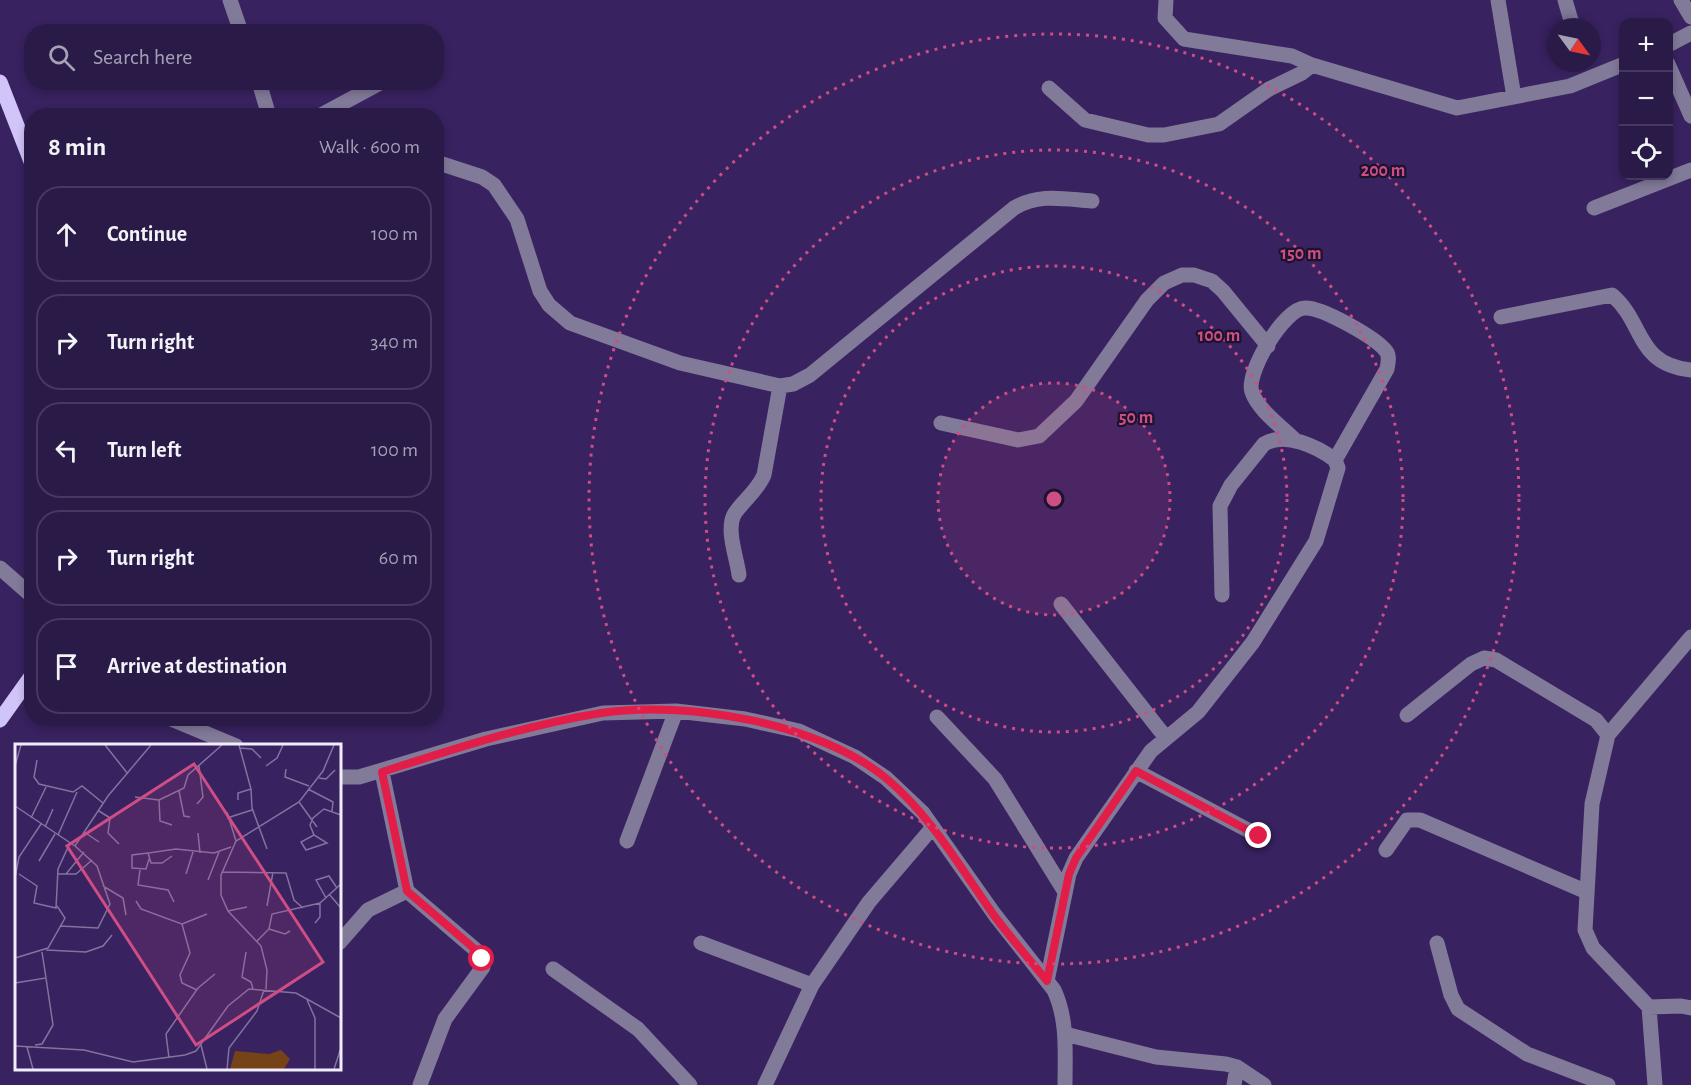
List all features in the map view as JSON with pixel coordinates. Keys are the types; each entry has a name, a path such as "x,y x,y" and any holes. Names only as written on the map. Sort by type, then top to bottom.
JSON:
{"main road":[{"path":"0,82 24,144"},
{"path":"0,720 24,686"}],"street":[{"path":"230,0 238,24"},
{"path":"1166,0 1165,18 1184,39 1292,56 1312,65 1457,108 1589,79 1619,66"},
{"path":"1498,0 1514,97"},
{"path":"1565,0 1571,18"},
{"path":"1681,0 1691,17"},
{"path":"1673,42 1691,33"},
{"path":"1049,88 1085,120 1148,135 1164,135 1219,124 1269,89 1302,73 1312,65"},
{"path":"1587,72 1589,79"},
{"path":"1672,72 1691,116"},
{"path":"261,90 267,108"},
{"path":"334,108 367,90"},
{"path":"444,165 482,177 494,185 517,219 540,291 549,305 570,323 680,363 780,386 793,384 810,375 1021,204 1039,197 1092,201"},
{"path":"1594,208 1691,170"},
{"path":"941,423 1018,440 1039,436 1076,401 1147,300 1164,283 1182,275 1194,275 1212,281 1223,291 1268,346"},
{"path":"1501,317 1612,296 1621,303 1649,352 1663,361 1691,370"},
{"path":"1047,981 1065,892 1076,858 1151,751 1198,712 1253,642 1316,541 1338,468 1335,460 1295,440 1252,395 1250,385 1254,372 1268,346 1286,318 1298,309 1315,309 1363,333 1386,351 1389,357 1387,369 1335,460"},
{"path":"739,575 731,526 734,514 759,488 764,475 780,386"},
{"path":"1222,595 1220,506 1231,485 1264,444 1270,440 1295,440"},
{"path":"0,568 24,589"},
{"path":"1061,604 1166,738"},
{"path":"1655,1085 1649,1007 1593,948 1585,930 1592,804 1608,735 1691,637"},
{"path":"1407,715 1471,664 1484,658 1496,660 1596,720 1608,735"},
{"path":"627,841 676,711"},
{"path":"340,777 359,777 382,772 486,739 603,713 676,711 745,719 799,731 855,757 886,778 923,813 994,915 1047,981 1060,1003 1065,1034 1065,1085"},
{"path":"937,717 995,779 1065,892"},
{"path":"188,726 231,744"},
{"path":"1136,771 1259,836"},
{"path":"382,772 407,891 477,951 482,959 483,967 445,1019 420,1085"},
{"path":"1386,850 1407,820 1419,820 1587,892"},
{"path":"765,1085 812,984 869,902 933,827"},
{"path":"340,942 368,910 407,891"},
{"path":"701,943 812,984"},
{"path":"1437,943 1451,995 1458,1009 1527,1054 1608,1085"},
{"path":"553,969 638,1029 690,1085"},
{"path":"1649,1007 1691,1008"},
{"path":"1065,1034 1156,1058 1226,1064 1238,1068 1264,1085"},
{"path":"1234,1085 1238,1068"}],"route":[{"path":"482,959 477,951 407,891 382,772 486,739 603,713 676,711 745,719 799,731 855,757 886,778 923,813 994,915 1047,981 1069,874 1076,858 1136,771 1259,836"}]}
